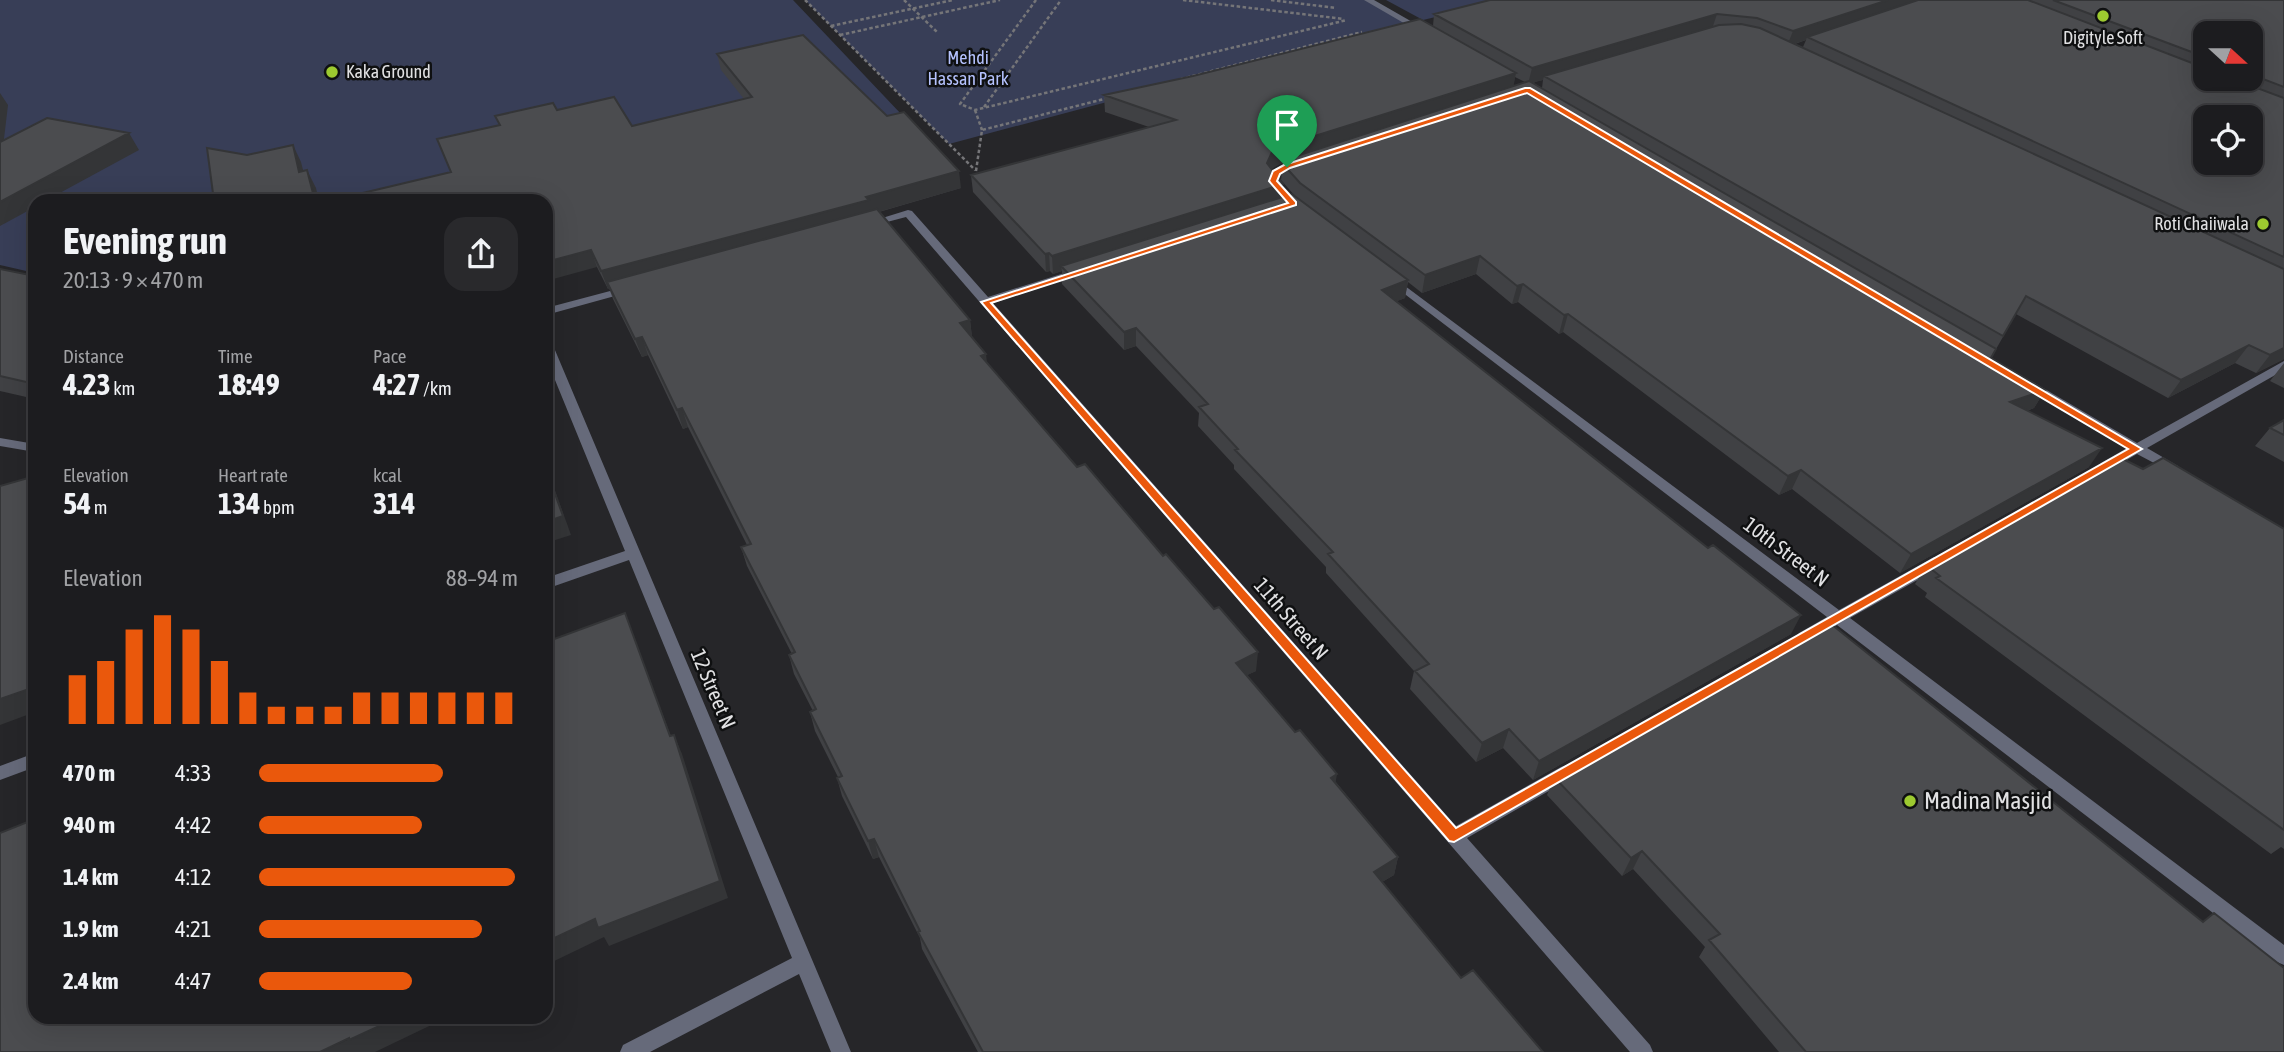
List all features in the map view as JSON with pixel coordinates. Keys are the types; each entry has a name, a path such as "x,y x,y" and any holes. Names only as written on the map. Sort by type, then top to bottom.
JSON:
{"street":[{"path":"1368,0 1431,36"},
{"path":"1312,159 1276,173 1273,181 1287,206 1315,220"},
{"name":"11th Street N","path":"854,228 908,213 1643,1052"},
{"path":"985,302 1088,269"},
{"name":"10th Street N","path":"1382,271 2284,956"},
{"path":"553,310 640,286"},
{"name":"12 Street N","path":"553,360 841,1052"},
{"path":"2089,476 2284,365"},
{"path":"2017,379 2182,474"},
{"path":"0,442 28,447"},
{"path":"1790,645 1957,550"},
{"path":"553,582 634,553"},
{"path":"1454,836 1586,761"},
{"path":"0,773 28,763"},
{"path":"630,1052 804,962"}],"path":[{"path":"805,0 976,170 982,130 975,110"},
{"path":"904,0 937,32"},
{"path":"831,26 953,0"},
{"path":"840,36 1000,0"},
{"path":"1036,0 960,104 975,110 1348,20 1183,0"},
{"path":"983,108 1061,0"},
{"path":"1271,0 1348,9"},
{"path":"1332,0 1340,5"},
{"path":"872,18 882,25"},
{"path":"1170,82 1370,30"},
{"path":"982,130 1116,96"}],"green space":[{"path":"0,0 793,0 902,115 553,199 553,194 28,194 28,271 0,265"},
{"name":"Mehdi Hassan Park","path":"805,0 1368,0 1407,22 949,144"},
{"path":"1386,0 1507,0 1423,20"}],"building":[{"path":"1490,0 1888,0 1793,31 1757,18 1717,14 1532,68 1434,14"},
{"path":"1918,0 2028,0 2193,63 2193,91 2263,90 2284,98 2284,257 1807,37"},
{"path":"2053,0 2284,0 2284,87 2263,79 2263,21 2193,21 2193,52"},
{"path":"1420,19 1516,73 1283,146 1272,152 1267,163 1283,184 1052,256 1045,254 971,175 1176,120 1104,95 1193,76"},
{"path":"1741,24 1760,28 2284,269 2284,348 2270,355 2249,345 2181,380 2026,296 2003,336 1544,76 1719,25"},
{"path":"803,35 887,116 904,112 959,171 866,197 869,200 601,271 591,250 553,260 553,194 358,194 451,172 437,139 500,125 495,116 553,103 557,110 614,97 632,126 752,97 717,54"},
{"path":"1529,81 1996,349 1991,358 2045,390 2010,402 2102,448 1911,554 1801,470 1788,476 1568,314 1564,315 1523,284 1517,286 1480,256 1425,275 1300,183 1282,163 1284,160"},
{"path":"47,118 129,133 0,202 0,142"},
{"path":"293,145 299,172 307,170 313,194 213,194 207,148 247,155"},
{"path":"1292,194 1408,280 1382,290 1708,548 1713,545 1801,615 1539,761 1509,729 1482,743 1415,671 1429,664 1328,554 1333,552 1235,450 1238,449 1199,407 1208,404 1136,328 1124,332 1061,266"},
{"path":"877,209 970,320 960,323 986,354 981,356 1077,467 1085,464 1163,556 1166,554 1214,609 1219,607 1258,652 1236,663 1295,732 1300,730 1337,774 1331,778 1398,857 1374,872 1461,978 1473,970 1543,1052 983,1052 918,932 920,931 874,839 868,841 837,778 842,776 810,712 816,709 789,655 795,652 741,547 751,544 682,408 677,410 642,337 635,339 607,282"},
{"path":"0,269 28,275 28,382 0,376"},
{"path":"2284,420 2284,435 2270,428"},
{"path":"2119,457 2143,469 2163,458 2284,529 2284,830 1936,578 1940,576 1926,565"},
{"path":"28,478 28,689 0,699 0,486"},
{"path":"553,488 563,516 553,520"},
{"path":"625,613 670,736 674,735 720,881 598,928 595,919 553,939 553,639"},
{"path":"1831,624 2203,922 2214,913 2284,968 2284,1052 1806,1052 1709,940 1720,934 1642,851 1631,858 1554,777 1817,628 1819,630"},
{"path":"28,822 28,1024 384,1024 320,1052 0,1052 0,833"}],"place":[{"name":"Digityle Soft","path":"2103,16"},
{"name":"Kaka Ground","path":"332,72"},
{"name":"Roti Chaiiwala","path":"2263,224"},
{"name":"Madina Masjid","path":"1910,801"}],"route":[{"path":"1528,90 2136,449 1454,836 985,302 1293,204 1273,181 1276,173 1287,167 1528,90"}]}
